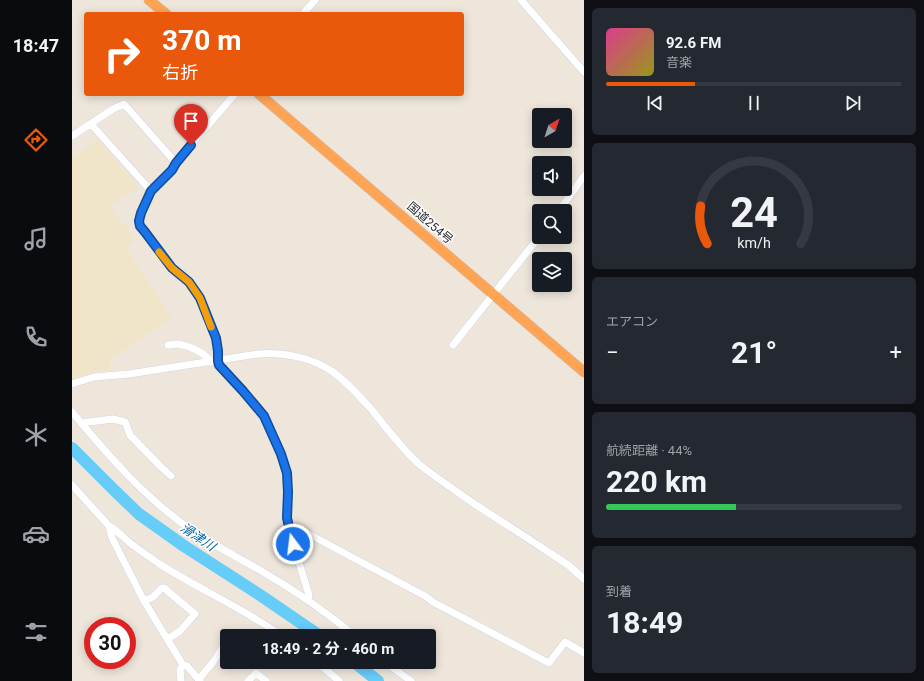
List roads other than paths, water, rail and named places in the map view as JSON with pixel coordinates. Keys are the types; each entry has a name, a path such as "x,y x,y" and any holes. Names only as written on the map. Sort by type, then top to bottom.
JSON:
{"highway":[{"path":"149,0 164,12"},
{"name":"国道254号","path":"261,96 584,372"}],"street":[{"path":"306,12 315,0"},
{"path":"521,0 584,72"},
{"path":"214,361 218,351 216,338 200,298 189,282 172,268 140,226 139,221 151,191 172,170 176,163 233,96"},
{"path":"72,136 113,109 124,104 176,163"},
{"path":"91,124 151,191"},
{"path":"564,204 584,176"},
{"path":"453,345 534,244"},
{"path":"168,345 178,344 201,352 214,361 243,391 264,416 281,454 287,473 287,518 309,595 308,599"},
{"path":"72,384 94,377 129,374 268,353 289,355 311,361 342,379 420,464 444,483 563,562 584,579"},
{"path":"72,412 144,491 164,509 190,529 265,572 308,599 347,629"},
{"path":"81,423 112,419 125,422 130,435 171,476"},
{"path":"72,484 109,526 115,529 137,548 183,578 271,629"},
{"path":"288,524 549,663 565,642 584,653"},
{"path":"109,526 112,538 144,601 183,665 187,666 199,680 220,651"},
{"path":"144,601 153,597 162,588 164,588 195,614 180,631 168,639"},
{"path":"181,681 180,670 183,665"},
{"path":"324,669 339,681"},
{"path":"395,669 411,681"},
{"path":"248,681 256,673 266,681"}],"waterway":[{"name":"滑津川","path":"72,448 139,514 184,546 310,629"},
{"name":"滑津川","path":"363,669 378,681"}]}
